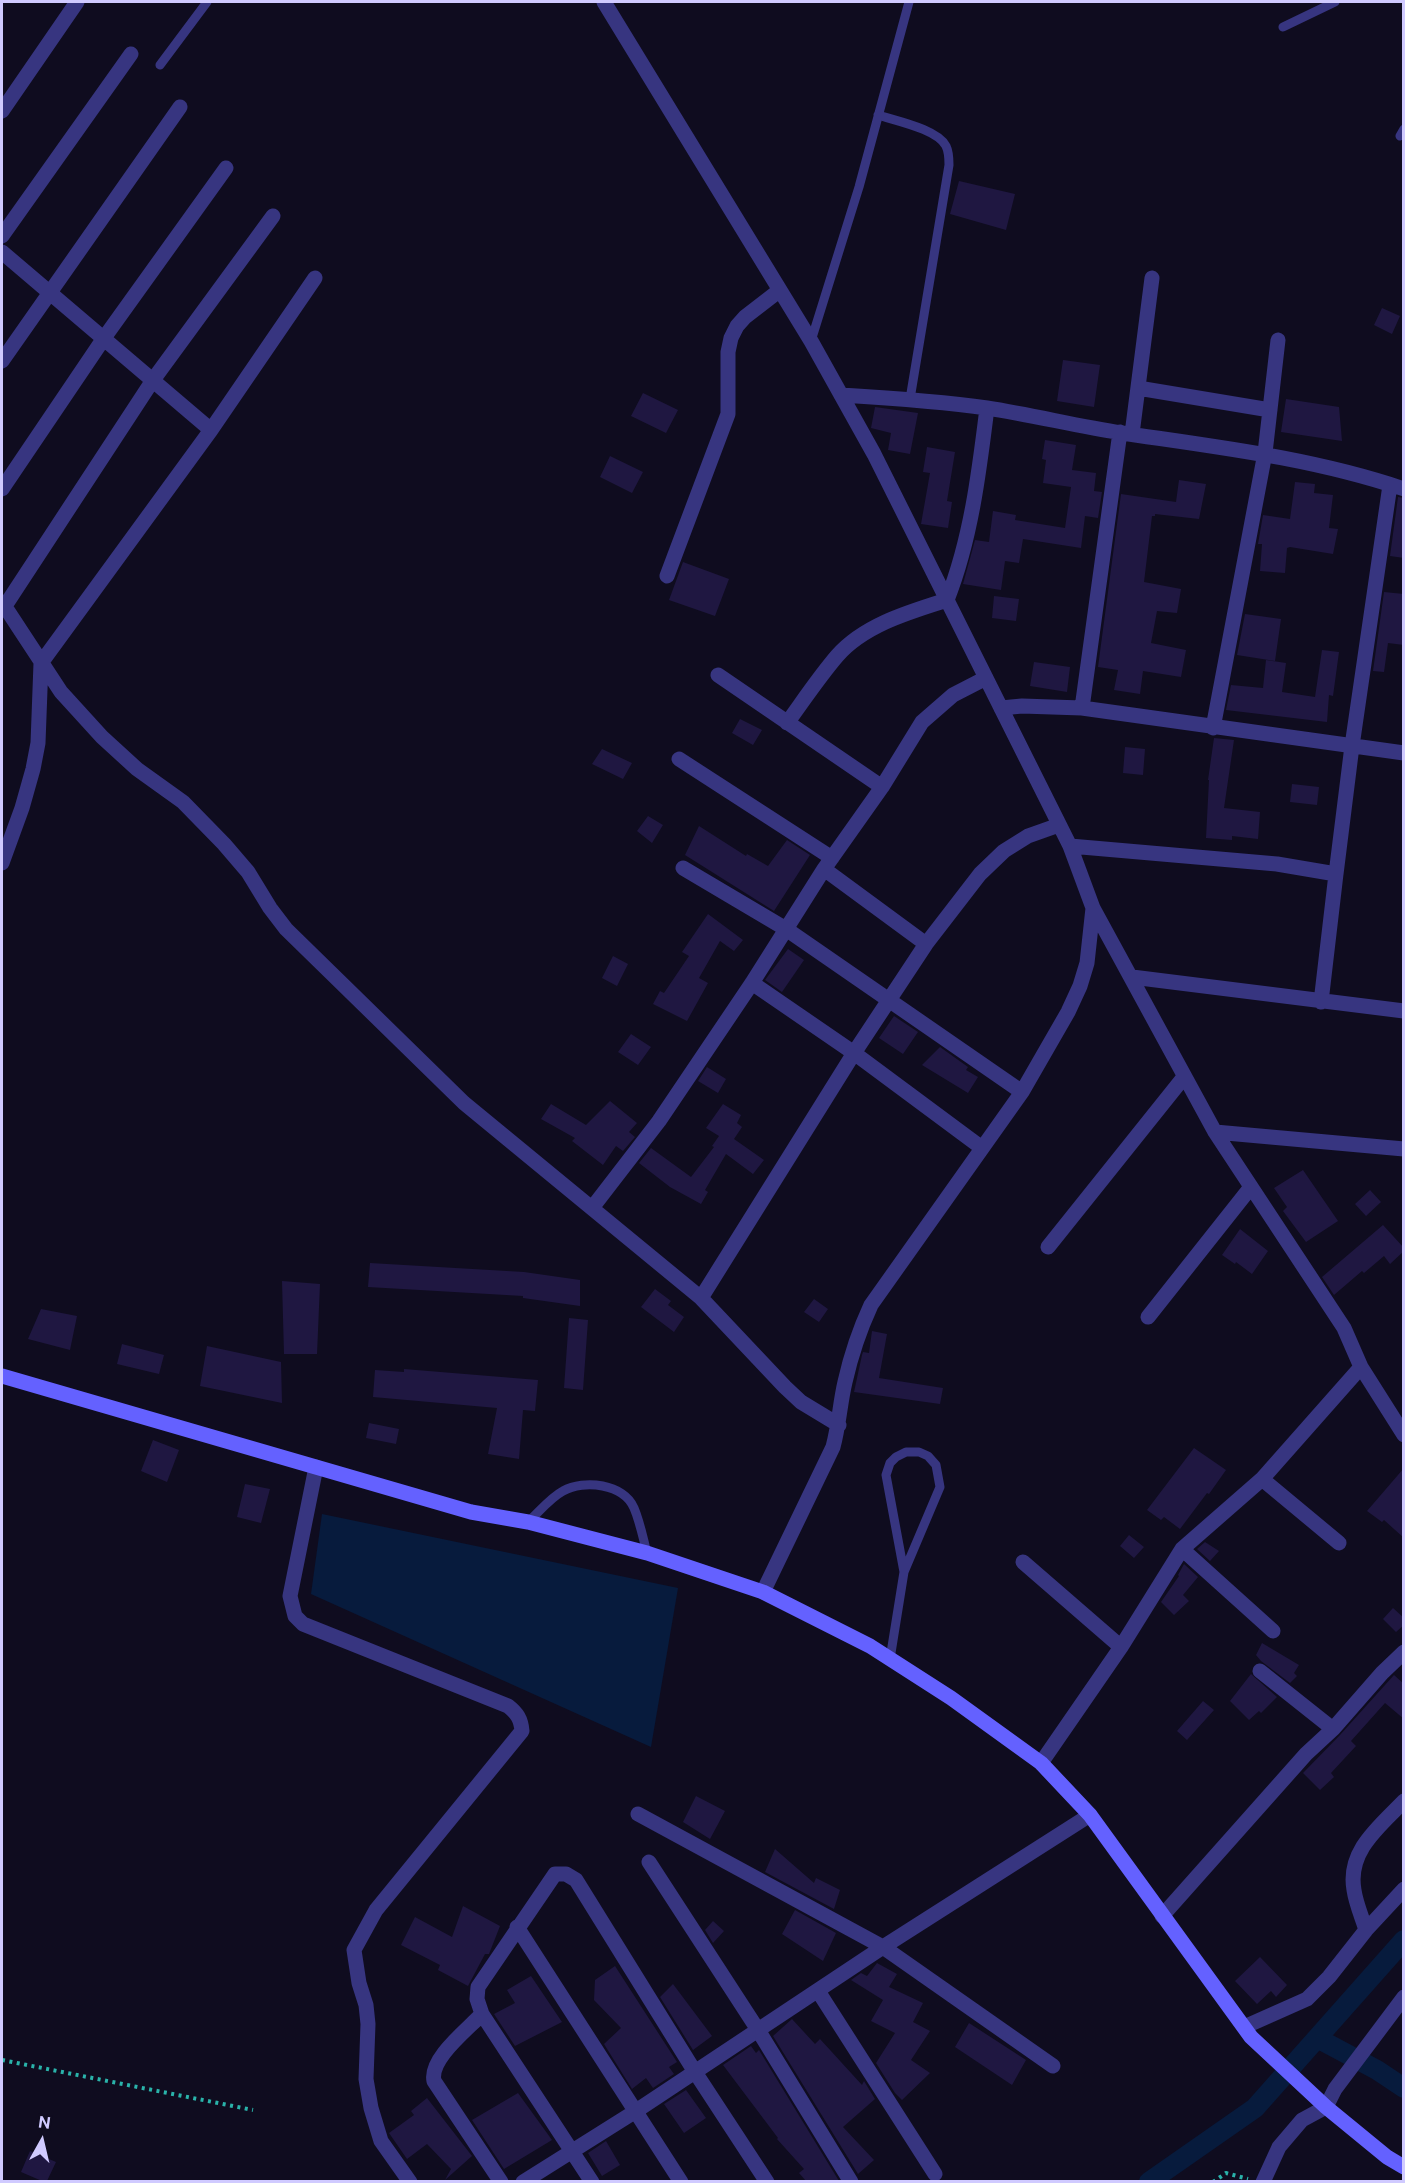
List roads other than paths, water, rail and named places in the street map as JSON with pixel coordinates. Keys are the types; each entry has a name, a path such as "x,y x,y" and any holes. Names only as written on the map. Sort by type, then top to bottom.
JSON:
{"main road":[{"path":"2,1376 471,1512 528,1522 647,1553 763,1592 870,1646 951,1698 1041,1763 1090,1815 1247,2032 1322,2102 1387,2157 1404,2167"}],"street":[{"path":"2,111 77,2"},
{"path":"604,2 811,341 874,454 1070,846 1093,908 1184,1077 1215,1132 1344,1328 1361,1367 1404,1435"},
{"path":"2,236 131,54"},
{"path":"2,361 180,107"},
{"path":"2,489 104,338 226,168"},
{"path":"273,216 153,380 3,604 61,692 102,737 137,770 183,802 224,844 248,872 286,929 464,1103 701,1298 785,1388 801,1402 839,1425"},
{"path":"2,252 211,430"},
{"path":"2,863 33,769 38,743 41,663 211,430 315,278"},
{"path":"1082,708 1126,433 1138,388 1152,278"},
{"path":"667,576 728,414 728,352 731,338 745,317 780,290"},
{"path":"1213,728 1265,453 1278,340"},
{"path":"1138,388 1270,410"},
{"path":"841,395 910,399 987,408 1126,433 1265,453 1329,467 1397,487 1352,746 1321,1002"},
{"path":"947,600 963,553 979,475 987,408"},
{"path":"787,723 838,655 868,631 904,613 947,600"},
{"path":"718,675 882,787"},
{"path":"592,1208 659,1121 752,983 828,863 882,787 922,722 953,695 986,678"},
{"path":"1001,708 1022,706 1082,708 1404,753"},
{"path":"679,759 828,863 926,944"},
{"path":"701,1298 854,1053 926,944 980,874 1004,851 1028,836 1059,825"},
{"path":"1070,846 1277,864 1336,874"},
{"path":"683,868 786,929 1022,1092"},
{"path":"763,1592 833,1447 839,1425 844,1384 855,1341 871,1305 1022,1092 1068,1012 1087,963 1093,908"},
{"path":"1132,977 1404,1011"},
{"path":"752,983 854,1053 982,1148"},
{"path":"1048,1247 1184,1077"},
{"path":"1215,1132 1401,1152"},
{"path":"1148,1317 1251,1188"},
{"path":"1041,1763 1121,1647 1182,1549 1262,1479 1361,1367"},
{"path":"316,1467 290,1596 295,1616 303,1624 508,1706 516,1712 521,1721 522,1731 376,1910 354,1950 359,1983 366,2005 368,2024 366,2079 371,2108 381,2141 410,2181"},
{"path":"1262,1479 1339,1543"},
{"path":"1182,1549 1273,1631"},
{"path":"1023,1562 1121,1647"},
{"path":"1162,1916 1306,1754 1333,1729 1382,1673 1404,1652"},
{"path":"1260,1671 1333,1729"},
{"path":"1366,1930 1354,1891 1352,1877 1354,1861 1363,1843 1404,1801"},
{"path":"638,1814 883,1947 1053,2066"},
{"path":"523,2181 636,2111 883,1947 1090,1815"},
{"path":"649,1862 758,2030 851,2181"},
{"path":"592,2181 482,2014 477,1999 478,1986 555,1874 566,1874 576,1880 695,2072 767,2181"},
{"path":"1247,2032 1307,1999 1329,1977 1366,1930 1404,1888"},
{"path":"517,1927 681,2181"},
{"path":"818,1991 935,2174"},
{"path":"1261,2181 1279,2146 1302,2120 1335,2089 1404,1997"},
{"path":"482,2014 437,2061 433,2075 434,2081 501,2181"}],"lane":[{"path":"160,65 207,2"},
{"path":"811,341 859,187 909,2"},
{"path":"1283,27 1335,2"},
{"path":"878,115 931,133 940,139 948,155 949,165 910,399"},
{"path":"890,1659 904,1572 940,1487 936,1465 928,1456 919,1452 906,1452 896,1457 890,1463 886,1475 904,1572"},
{"path":"528,1522 562,1491 575,1486 590,1485 614,1489 627,1497 634,1507 647,1553"}],"water":[{"path":"322,1514 678,1588 651,1747 311,1594"}],"waterway":[{"path":"1149,2182 1255,2108 1404,1940"},
{"path":"1317,2038 1377,2070 1404,2088"}]}
